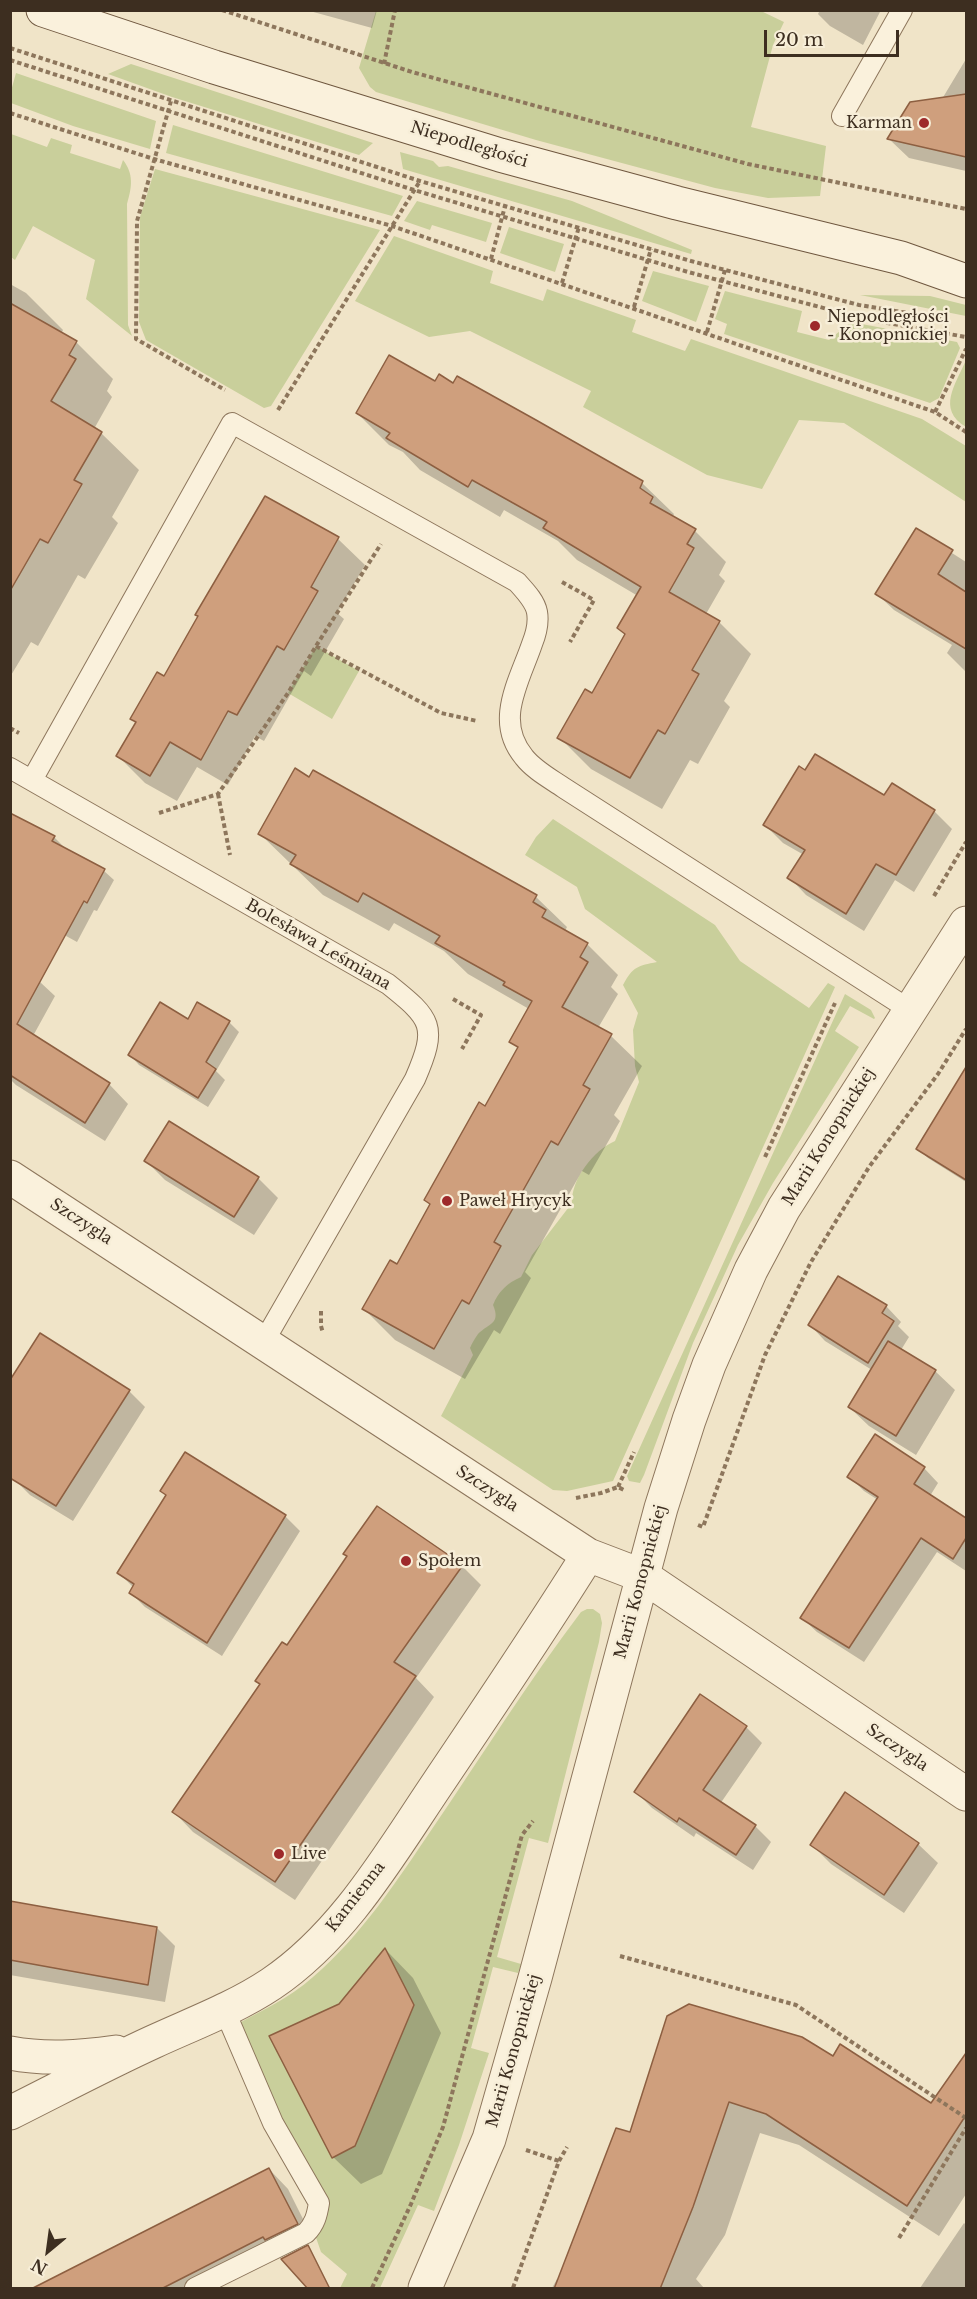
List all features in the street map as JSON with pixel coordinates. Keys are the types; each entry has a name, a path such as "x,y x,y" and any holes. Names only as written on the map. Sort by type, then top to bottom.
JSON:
{"street":[{"name":"Niepodległości","path":"43,10 214,67 500,155 677,203 901,258 966,281"},
{"name":"Niepodległości","path":"901,258 966,266"},
{"name":"Marii Konopnickiej","path":"425,2289 489,2139 535,1978 661,1508 688,1420 751,1270 796,1189 966,922"},
{"name":"Szczygla","path":"10,1177 588,1555 643,1576 966,1794"},
{"name":"Kamienna","path":"10,2113 224,2009 270,1984 315,1948 358,1898 537,1637 588,1555"},
{"path":"10,2053 39,2058 84,2057 138,2049"}],"lane":[{"path":"843,116 902,10"},
{"path":"32,780 232,423 516,582 533,603 538,620 534,639 513,693 509,713 509,728 524,758 564,788 910,1010"},
{"name":"Bolesława Leśmiana","path":"10,768 388,984 414,1005 423,1016 428,1028 429,1041 415,1079 263,1343"},
{"path":"195,2289 306,2233 318,2215 319,2203 273,2123 224,2009"}],"path":[{"path":"222,10 384,63 748,164 966,209"},
{"path":"384,63 395,10"},
{"path":"10,60 168,112 648,260 865,318 966,337"},
{"path":"171,101 137,222 136,339 234,395"},
{"path":"10,113 154,159 393,226 935,412 966,432"},
{"path":"491,259 506,206"},
{"path":"562,283 579,228"},
{"path":"634,307 651,249"},
{"path":"707,332 725,270"},
{"path":"935,412 966,349"},
{"path":"154,814 218,794 288,693 399,515"},
{"path":"554,577 594,600 567,648"},
{"path":"316,646 441,713"},
{"path":"10,728 48,749"},
{"path":"218,794 232,864"},
{"path":"933,898 966,842"},
{"path":"450,997 481,1015 458,1056"},
{"path":"324,1302 321,1326 327,1343"},
{"path":"372,2289 443,2127 522,1835 540,1813"},
{"path":"620,1956 796,2006 966,2118"},
{"path":"899,2238 966,2128"},
{"path":"513,2289 567,2147"}],"green space":[{"path":"376,11 761,11 784,22 773,45 751,127 826,146 820,196 768,198 715,188 536,140 376,92 370,87 359,68"},
{"path":"131,64 373,143 359,155 172,97 108,74"},
{"path":"16,73 156,121 150,149 73,126 11,103 11,91"},
{"path":"173,125 403,196 392,216 166,153"},
{"path":"11,134 47,147 51,138 72,145 70,153 120,169 123,160 127,165 131,181 127,204 128,325 132,336 86,299 95,260 33,226 15,260 11,257"},
{"path":"400,152 433,161 439,167 448,166 572,201 692,250 691,254 403,169"},
{"path":"155,169 380,230 271,406 264,408 146,340 139,322 140,217"},
{"path":"417,201 492,223 486,242 432,225 430,230 404,221"},
{"path":"509,227 564,244 555,272 500,253"},
{"path":"394,236 493,271 490,283 543,301 547,289 636,320 632,332 685,351 691,339 922,419 966,446 966,502 844,423 799,420 762,489 707,475 583,407 591,391 470,331 429,337 355,301"},
{"path":"653,271 709,286 696,322 642,301"},
{"path":"725,291 802,311 797,332 829,340 851,322 957,342 960,348 939,398 930,403 724,334 727,324 715,319"},
{"path":"860,295 930,296 966,305 966,316"},
{"path":"966,360 966,427 957,420 950,404 954,387"},
{"path":"316,646 359,671 332,719 288,693"},
{"path":"553,819 715,925 740,961 809,1008 828,983 835,987 613,1481 567,1491 553,1490 441,1416 473,1355 470,1348 473,1342 478,1334 495,1320 493,1305 498,1296 507,1285 521,1277 532,1255 572,1203 575,1184 585,1166 599,1151 615,1141 639,1082 635,1066 633,1030 638,1013 623,985 637,968 657,962 585,909 577,887 525,855 536,837"},
{"path":"845,994 871,1010 875,1018 850,1006 835,1031 859,1047 773,1183 738,1245 693,1343 644,1475 640,1483 629,1481 627,1476"},
{"path":"593,1609 600,1614 602,1623 599,1642 548,1843 529,1838 497,1957 521,1964 518,1973 493,1967 471,2048 489,2053 459,2145 434,2211 418,2205 380,2288 340,2288 347,2274 321,2252 312,2226 317,2215 232,2027 304,1985 363,1926 405,1868 542,1665 581,1612"}],"building":[{"name":"Karman","path":"966,94 966,157 887,139 910,102"},
{"path":"10,303 77,341 69,355 76,359 51,401 102,432 74,480 82,484 48,543 40,539 10,591"},
{"path":"389,355 435,381 439,374 453,383 457,376 536,420 643,481 640,488 653,497 650,503 696,529 687,544 694,548 669,592 720,621 692,670 699,674 665,734 658,730 630,778 557,738 585,689 592,693 625,634 617,628 641,587 543,528 547,522 472,480 468,487 386,438 390,433 356,413"},
{"path":"265,496 339,537 311,587 318,591 284,650 277,646 237,715 228,711 201,760 170,742 150,776 116,756 136,722 130,719 157,672 164,676 198,616 195,615"},
{"path":"916,528 953,550 938,574 966,592 966,649 875,594"},
{"path":"815,754 884,795 892,783 935,810 896,875 876,864 846,914 787,878 805,850 763,825 799,766 805,770"},
{"path":"295,768 309,777 313,770 537,895 533,902 546,910 542,917 588,943 580,957 588,962 562,1007 612,1034 583,1085 590,1089 558,1145 551,1141 494,1242 501,1246 469,1304 462,1300 434,1349 362,1309 390,1260 397,1264 430,1204 424,1200 479,1102 485,1106 518,1047 509,1042 532,1001 503,985 505,982 435,943 440,936 363,893 358,902 290,864 296,855 258,834"},
{"path":"10,813 55,836 52,841 105,869 87,903 84,901 17,1024 110,1083 85,1123 10,1075"},
{"path":"160,1002 188,1019 197,1002 230,1021 206,1062 216,1069 198,1098 128,1055"},
{"path":"966,1067 966,1180 916,1149"},
{"path":"169,1121 259,1177 234,1217 144,1161"},
{"path":"838,1276 887,1305 882,1313 894,1321 868,1363 808,1325"},
{"path":"40,1333 130,1390 56,1506 10,1478 10,1380"},
{"path":"888,1341 936,1370 896,1436 848,1407"},
{"path":"875,1434 925,1467 914,1484 966,1518 966,1538 953,1559 921,1538 849,1648 800,1618 878,1497 847,1477"},
{"path":"185,1452 286,1515 207,1643 129,1593 134,1584 117,1573 166,1495 160,1491"},
{"path":"377,1506 463,1565 394,1662 416,1676 275,1882 172,1812 260,1684 255,1681 282,1642 287,1645 347,1556 343,1554"},
{"path":"700,1694 747,1726 703,1790 756,1825 736,1855 679,1818 677,1822 634,1792"},
{"path":"845,1792 919,1843 884,1895 810,1845"},
{"path":"10,1901 157,1927 148,1985 10,1960"},
{"path":"385,1948 414,2005 355,2146 332,2158 269,2036 339,2004"},
{"path":"689,2004 802,2037 833,2056 840,2044 931,2103 966,2053 966,2115 907,2206 766,2114 729,2102 693,2207 660,2289 554,2289 616,2128 630,2132 667,2016"},
{"path":"269,2168 298,2224 265,2240 263,2237 161,2289 31,2289"},
{"path":"308,2245 330,2289 308,2289 281,2259"}],"place":[{"name":"Karman","path":"924,123"},
{"name":"Niepodległości - Konopnickiej","path":"815,326"},
{"name":"Paweł Hrycyk","path":"447,1201"},
{"name":"Społem","path":"406,1561"},
{"name":"Live","path":"279,1854"}]}
